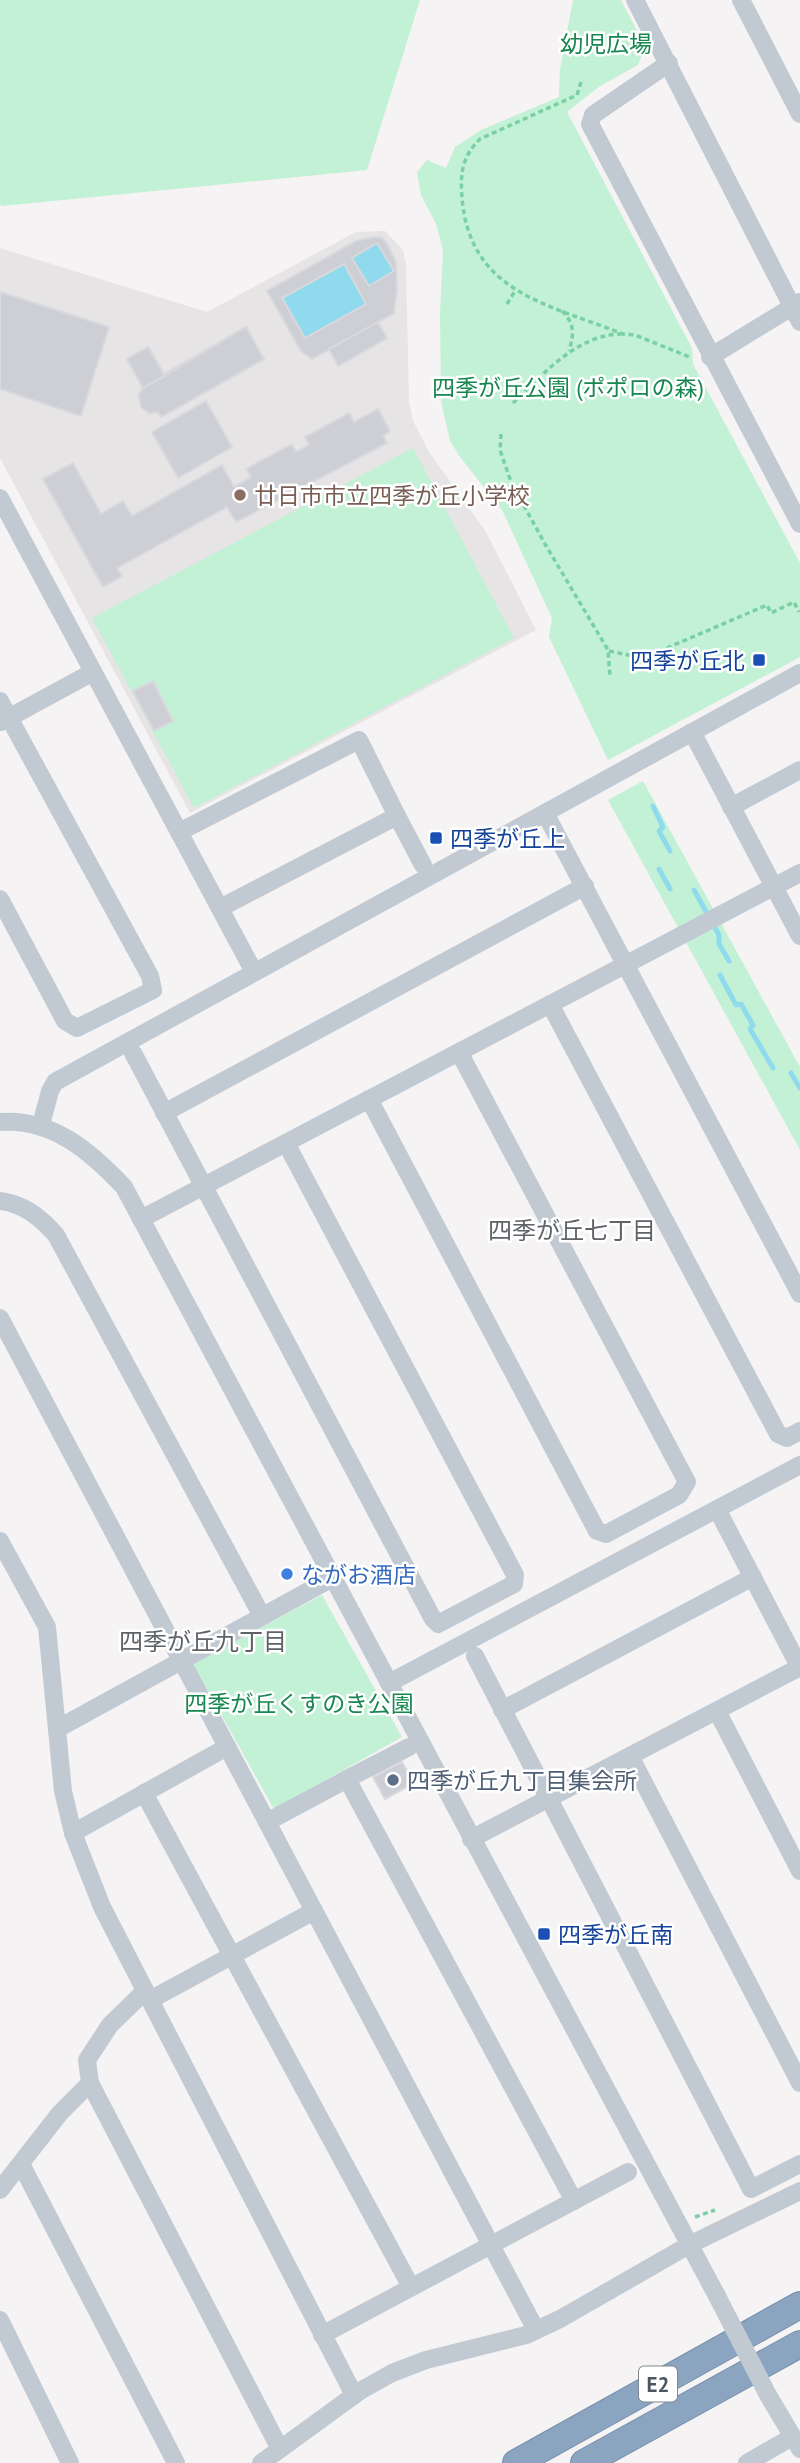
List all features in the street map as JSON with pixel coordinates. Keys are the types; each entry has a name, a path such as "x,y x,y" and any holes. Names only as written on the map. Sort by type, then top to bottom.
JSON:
{"highway":[{"name":"E2","path":"516,2463 800,2305"},
{"name":"E2","path":"584,2463 800,2344"}],"street":[{"path":"635,0 797,310 710,357"},
{"path":"741,0 800,114"},
{"path":"669,64 593,114 590,124 800,524"},
{"path":"0,498 254,972"},
{"path":"5,720 93,672"},
{"path":"41,1125 55,1082 800,673"},
{"path":"0,701 5,720 150,976 153,990 77,1028 65,1021 0,899"},
{"path":"692,732 800,936"},
{"path":"179,832 359,740 423,865"},
{"path":"731,807 800,769"},
{"path":"545,813 800,1294"},
{"path":"220,908 397,816"},
{"path":"141,1219 800,873"},
{"path":"164,1113 584,886"},
{"path":"550,1004 778,1434 788,1438 800,1431"},
{"path":"369,1099 597,1531 606,1534 679,1495 687,1482 459,1052"},
{"path":"132,1053 438,1624 514,1584 515,1575 286,1143"},
{"path":"0,1122 41,1125 72,1141 98,1160 124,1187 796,2443 747,2463"},
{"path":"0,1201 23,1207 43,1220 56,1235 262,1616"},
{"path":"0,1318 536,2330"},
{"path":"389,1683 800,1465"},
{"path":"471,1839 800,1668 718,1508"},
{"path":"0,1541 47,1627 64,1791 73,1833 102,1907 354,2395"},
{"path":"57,1729 334,1577"},
{"path":"502,1710 752,1577"},
{"path":"475,1656 751,2189 800,2164"},
{"path":"717,1711 800,1871"},
{"path":"73,1833 227,1747"},
{"path":"267,1822 409,1747"},
{"path":"630,1756 800,2083"},
{"path":"347,1779 574,2201"},
{"path":"144,1793 411,2287"},
{"path":"280,2449 90,2083 87,2060 110,2025 147,1995 232,1956 314,1911"},
{"path":"0,2190 60,2113 90,2083"},
{"path":"21,2164 176,2463"},
{"path":"322,2335 628,2172"},
{"path":"261,2463 354,2395 392,2373 426,2360 536,2330 689,2245 800,2191"},
{"path":"0,2320 70,2463"}],"path":[{"path":"581,82 578,95 480,139 467,151 461,186 470,239 489,270 524,296 623,334"},
{"path":"507,304 516,290"},
{"path":"561,310 571,319 574,335 569,351"},
{"path":"513,402 569,351 604,334 635,335 692,358"},
{"path":"501,434 500,450 511,482 544,544 608,650 610,676"},
{"path":"608,650 628,655 653,654 767,605 771,614 794,602 799,612"}],"shaded area":[{"name":"廿日市市立四季が丘小学校","path":"385,231 403,250 406,265 409,402 413,421 429,452 486,532 536,630 190,813 0,458 0,248 207,312 356,232"}],"green space":[{"path":"0,0 420,0 367,170 2,206"},
{"name":"四季が丘公園 (ポポロの森)","path":"573,0 621,0 645,46 638,65 600,86 567,112 692,348 693,364 800,563 800,657 608,760 549,637 552,618 502,510 450,441 441,401 440,313 443,250 436,224 421,195 417,172 427,160 446,168 455,147 481,130 559,97 560,69"},
{"path":"413,448 514,638 194,808 92,618"},
{"path":"643,781 800,1067 800,1150 608,800"},
{"name":"四季が丘くすのき公園","path":"322,1595 402,1737 274,1809 193,1664"}],"water":[{"path":"377,243 394,271 369,286 352,258"},
{"path":"344,264 366,304 305,338 282,298"}],"building":[{"path":"382,238 388,245 396,263 394,313 312,359 301,351 267,291 356,241","holes":["377,243 394,271 369,286 352,258","344,264 366,304 305,338 282,298"]},
{"path":"0,292 109,327 81,416 0,389"},
{"path":"378,322 387,338 338,366 329,349"},
{"path":"246,327 264,359 161,417 158,412 149,413 141,407 139,395 143,388 127,359 148,347 164,374"},
{"path":"246,327 264,359 161,417 158,412 149,413 141,407 139,395 144,388"},
{"path":"148,347 165,376 143,388 127,359"},
{"path":"206,401 232,447 178,478 152,432"},
{"path":"378,409 390,431 383,436 387,443 236,522 227,507 117,568 122,576 103,587 43,479 73,463 101,514 123,501 132,516 222,465 234,487 251,477 246,469 292,444 296,452 309,445 305,437 349,413 354,422"},
{"path":"153,681 173,721 154,731 133,691"},
{"name":"四季が丘九丁目集会所","path":"402,1762 414,1783 385,1799 373,1777"}],"waterway":[{"path":"653,806 663,827 659,831 670,851"},
{"path":"659,869 670,889"},
{"path":"694,890 719,935 719,944 729,961"},
{"path":"720,975 736,1005 741,1004 753,1025 750,1029 773,1068"},
{"path":"791,1073 800,1088"}],"place":[{"name":"廿日市市立四季が丘小学校","path":"240,495"},
{"name":"四季が丘北","path":"759,660"},
{"name":"四季が丘上","path":"436,838"},
{"name":"ながお酒店","path":"287,1574"},
{"name":"四季が丘九丁目集会所","path":"393,1780"},
{"name":"四季が丘南","path":"544,1934"}],"district":[{"name":"四季が丘七丁目","path":"572,1230"},
{"name":"四季が丘九丁目","path":"203,1641"}],"park label":[{"name":"幼児広場","path":"606,43"}]}
